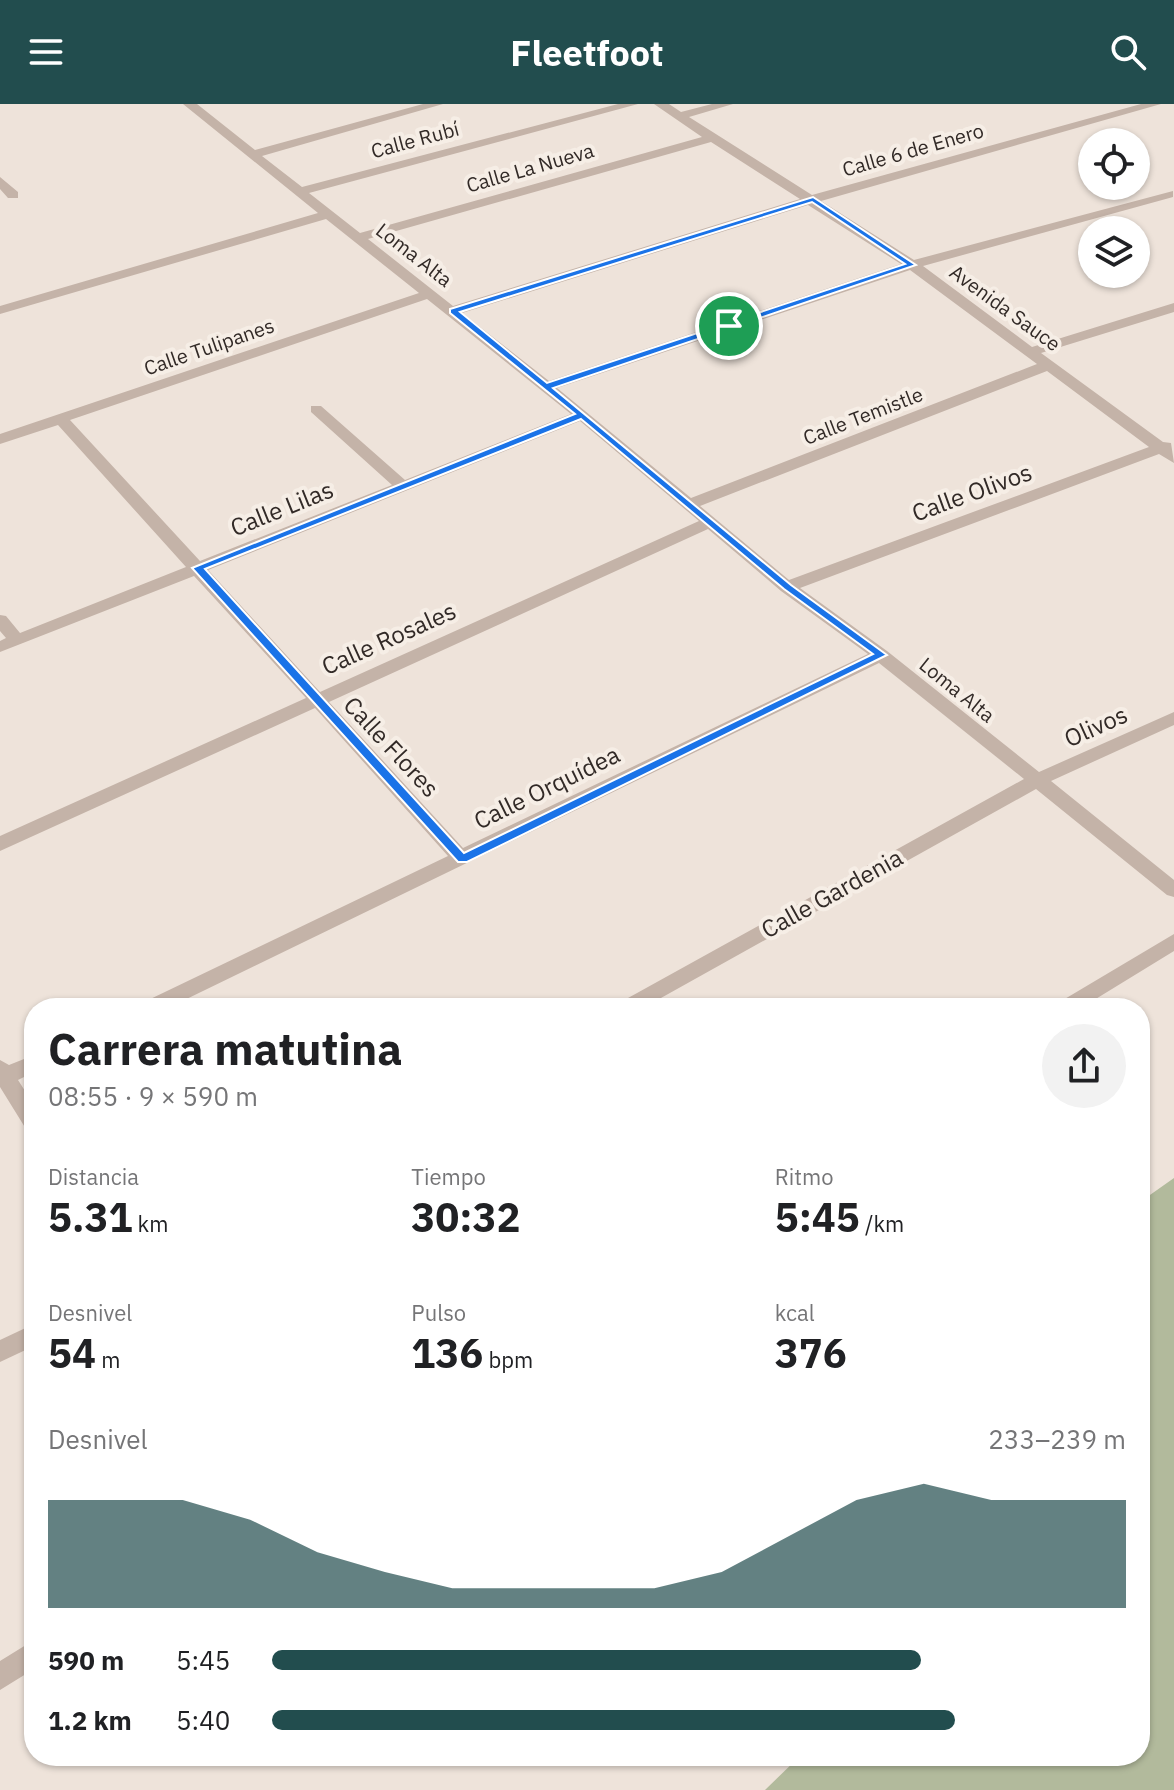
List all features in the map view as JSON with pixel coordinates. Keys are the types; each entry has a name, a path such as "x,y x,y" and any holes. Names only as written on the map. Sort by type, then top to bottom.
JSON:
{"street":[{"name":"Loma Alta","path":"189,104 431,293 712,521 787,587 881,655 1174,890"},
{"path":"251,155 437,104"},
{"name":"Calle Rubí","path":"301,191 632,104"},
{"name":"Avenida Sauce","path":"660,104 912,265 1166,446 1174,458"},
{"path":"679,116 727,104"},
{"name":"Calle 6 de Enero","path":"453,311 813,199 1138,106 1155,104"},
{"name":"Calle La Nueva","path":"359,237 711,138"},
{"path":"0,181 13,195"},
{"path":"546,387 912,265 1168,194"},
{"path":"0,310 328,214"},
{"name":"Calle Tulipanes","path":"0,439 431,293"},
{"path":"1033,351 1174,307"},
{"name":"Calle Temistle","path":"691,504 1049,365"},
{"path":"316,409 403,486"},
{"name":"Calle Lilas","path":"8,644 582,415"},
{"name":"Calle Flores","path":"60,418 462,859"},
{"name":"Calle Olivos","path":"787,587 1166,446"},
{"name":"Calle Rosales","path":"0,844 712,521"},
{"path":"0,620 8,644"},
{"name":"Calle Orquídea","path":"170,998 881,655"},
{"name":"Olivos","path":"1037,780 1174,718"},
{"name":"Calle Gardenia","path":"644,998 1037,780"},
{"path":"1081,998 1174,941"},
{"path":"24,1066 2,1074 24,1108"},
{"path":"0,1352 24,1339"},
{"path":"0,1677 24,1660"}],"green space":[{"path":"1174,1178 1174,1790 765,1790 790,1766 1150,1766 1150,1195"}],"route":[{"path":"729,326 546,387 582,415 198,568 314,700 462,859 881,655 787,587 712,521 582,415 546,387 453,311 813,199 912,265 729,326"}]}
